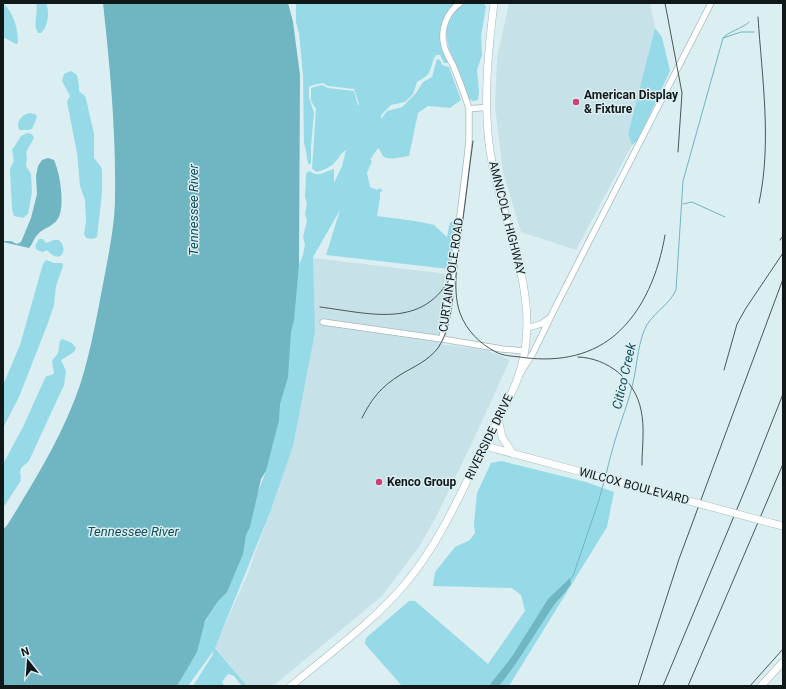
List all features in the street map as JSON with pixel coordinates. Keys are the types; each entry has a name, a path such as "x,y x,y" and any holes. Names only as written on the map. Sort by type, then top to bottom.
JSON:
{"main road":[{"name":"AMNICOLA HIGHWAY","path":"494,3 488,50 487,107 490,149 494,172 524,288 527,311 526,337"},
{"name":"RIVERSIDE DRIVE","path":"291,686 366,623 392,598 431,549 445,525 517,380 525,351 526,337"},
{"path":"498,418 502,436 513,454"},
{"name":"WILCOX BOULEVARD","path":"485,446 783,526"},
{"path":"761,686 783,662"}],"street":[{"name":"CURTAIN POLE ROAD","path":"322,322 442,339 453,272 469,141 469,109 460,82 444,45 443,28 451,12 460,3"},
{"path":"517,380 533,353 711,3"},
{"path":"469,109 487,107"},
{"path":"527,328 541,324 550,318"},
{"path":"442,339 502,349 525,351"}],"shaded area":[{"path":"3,3 13,16 15,22 18,38 18,43 16,44 3,37"},
{"path":"36,3 46,3 48,11 47,23 41,33 38,33 36,29"},
{"path":"296,3 484,3 486,7 481,36 482,55 477,70 479,91 478,100 473,101 469,99 460,73 449,49 446,34 440,42 448,63 444,63 440,55 436,55 429,73 417,82 413,94 405,102 391,105 381,115 381,119 387,111 402,107 416,93 423,82 432,77 437,59 440,60 442,65 449,67 461,100 450,108 428,106 418,113 409,156 388,158 383,156 378,148 370,160 372,161 367,173 370,187 377,190 380,188 383,191 380,192 377,216 434,225 447,237 450,222 457,221 449,269 326,255 340,210 313,257 315,332 293,446 269,515 215,648 247,686 242,686 234,676 229,674 222,682 224,686 193,686 212,656 214,650 188,686 166,686 213,609 266,471 291,332 299,265 305,245 303,237 307,221 305,214 307,204 305,197 306,174 309,171 316,174 322,174 334,169 334,183 342,166 346,150 330,167 317,172 312,169 316,109 311,101 311,88 322,85 328,88 354,91 358,106 359,104 354,89 328,86 323,83 309,87 309,98 314,113 311,163 309,165 304,144 303,75 299,33 296,22"},
{"path":"509,3 650,3 655,28 628,134 632,145 576,250 521,232 503,172 495,106 497,58"},
{"path":"655,28 662,37 670,71 638,140 632,145 628,134"},
{"path":"71,71 77,75 79,91 85,96 86,99 94,134 94,158 101,167 102,172 102,193 97,237 93,239 86,238 84,234 86,221 85,200 80,186 77,153 67,101 70,96 62,81 64,74"},
{"path":"29,113 35,114 37,117 32,129 19,130 18,124 20,119"},
{"path":"27,133 32,134 34,138 26,152 26,166 31,174 32,192 28,214 23,218 14,216 12,209 10,169 14,161 12,150 21,136"},
{"path":"39,239 43,239 46,243 59,240 63,248 62,254 60,256 56,256 52,255 47,250 43,252 37,250 35,246"},
{"path":"313,258 448,274 439,344 486,350 510,360 436,517 419,547 382,596 273,686 247,686 215,647 248,573 269,515 309,270"},
{"path":"46,260 54,263 62,263 63,266 56,286 54,305 19,397 3,428 3,385 20,345 43,264"},
{"path":"62,339 72,343 76,348 74,352 61,360 66,371 64,385 29,461 21,468 20,482 3,508 4,462 23,427 45,378 54,373 52,361 58,353 60,341"},
{"path":"501,461 586,482 614,492 607,527 509,686 402,686 365,644 366,638 409,601 415,601 488,664 525,611 521,595 512,588 433,586 435,572 455,547 470,540 475,533 474,524 477,493 491,463"}],"water":[{"name":"Tennessee River","path":"103,3 288,3 293,22 300,75 299,265 294,320 291,332 288,377 280,404 279,420 266,471 261,479 250,527 246,535 243,554 227,592 218,601 205,621 197,652 177,686 3,686 3,530 48,457 73,404 91,346 111,238 115,206 115,147"},
{"path":"48,158 54,160 60,182 62,199 60,215 53,224 37,235 29,248 3,242 11,241 17,244 21,242 31,218 37,194 36,176 38,166 42,160"},
{"path":"570,578 571,584 552,607 506,677 499,686 489,686 513,655 548,599"}],"waterway":[{"name":"Citico Creek","path":"606,475 614,444 629,399 644,331 647,325 669,301 676,290 683,181 723,38 749,22"},
{"name":"Citico Creek","path":"723,38 741,32 754,32"},
{"path":"683,204 692,202 725,217"},
{"name":"Citico Creek","path":"571,579 604,482"}],"railway":[{"path":"665,3 682,93 678,152"},
{"path":"758,17 765,110 765,157 759,203"},
{"path":"473,141 458,258 456,281 457,303 460,313 470,331 479,341 496,352 508,356 545,359 569,357 581,354 604,343 625,326 642,303 659,262 665,235"},
{"path":"780,240 783,236"},
{"path":"724,370 737,324 783,253"},
{"path":"320,307 360,313 379,314 398,314 415,310 430,302 444,288 455,268"},
{"path":"638,686 679,559 783,279"},
{"path":"362,418 373,399 387,384 425,360 438,348 447,330 453,296"},
{"path":"578,357 600,361 610,366 626,380 633,389 638,399 642,417 642,465"},
{"path":"663,686 747,485 783,394"},
{"path":"688,686 783,464"},
{"path":"750,686 783,649"}],"place":[{"name":"American Display & Fixture","path":"576,102"},
{"name":"Kenco Group","path":"379,482"}]}
